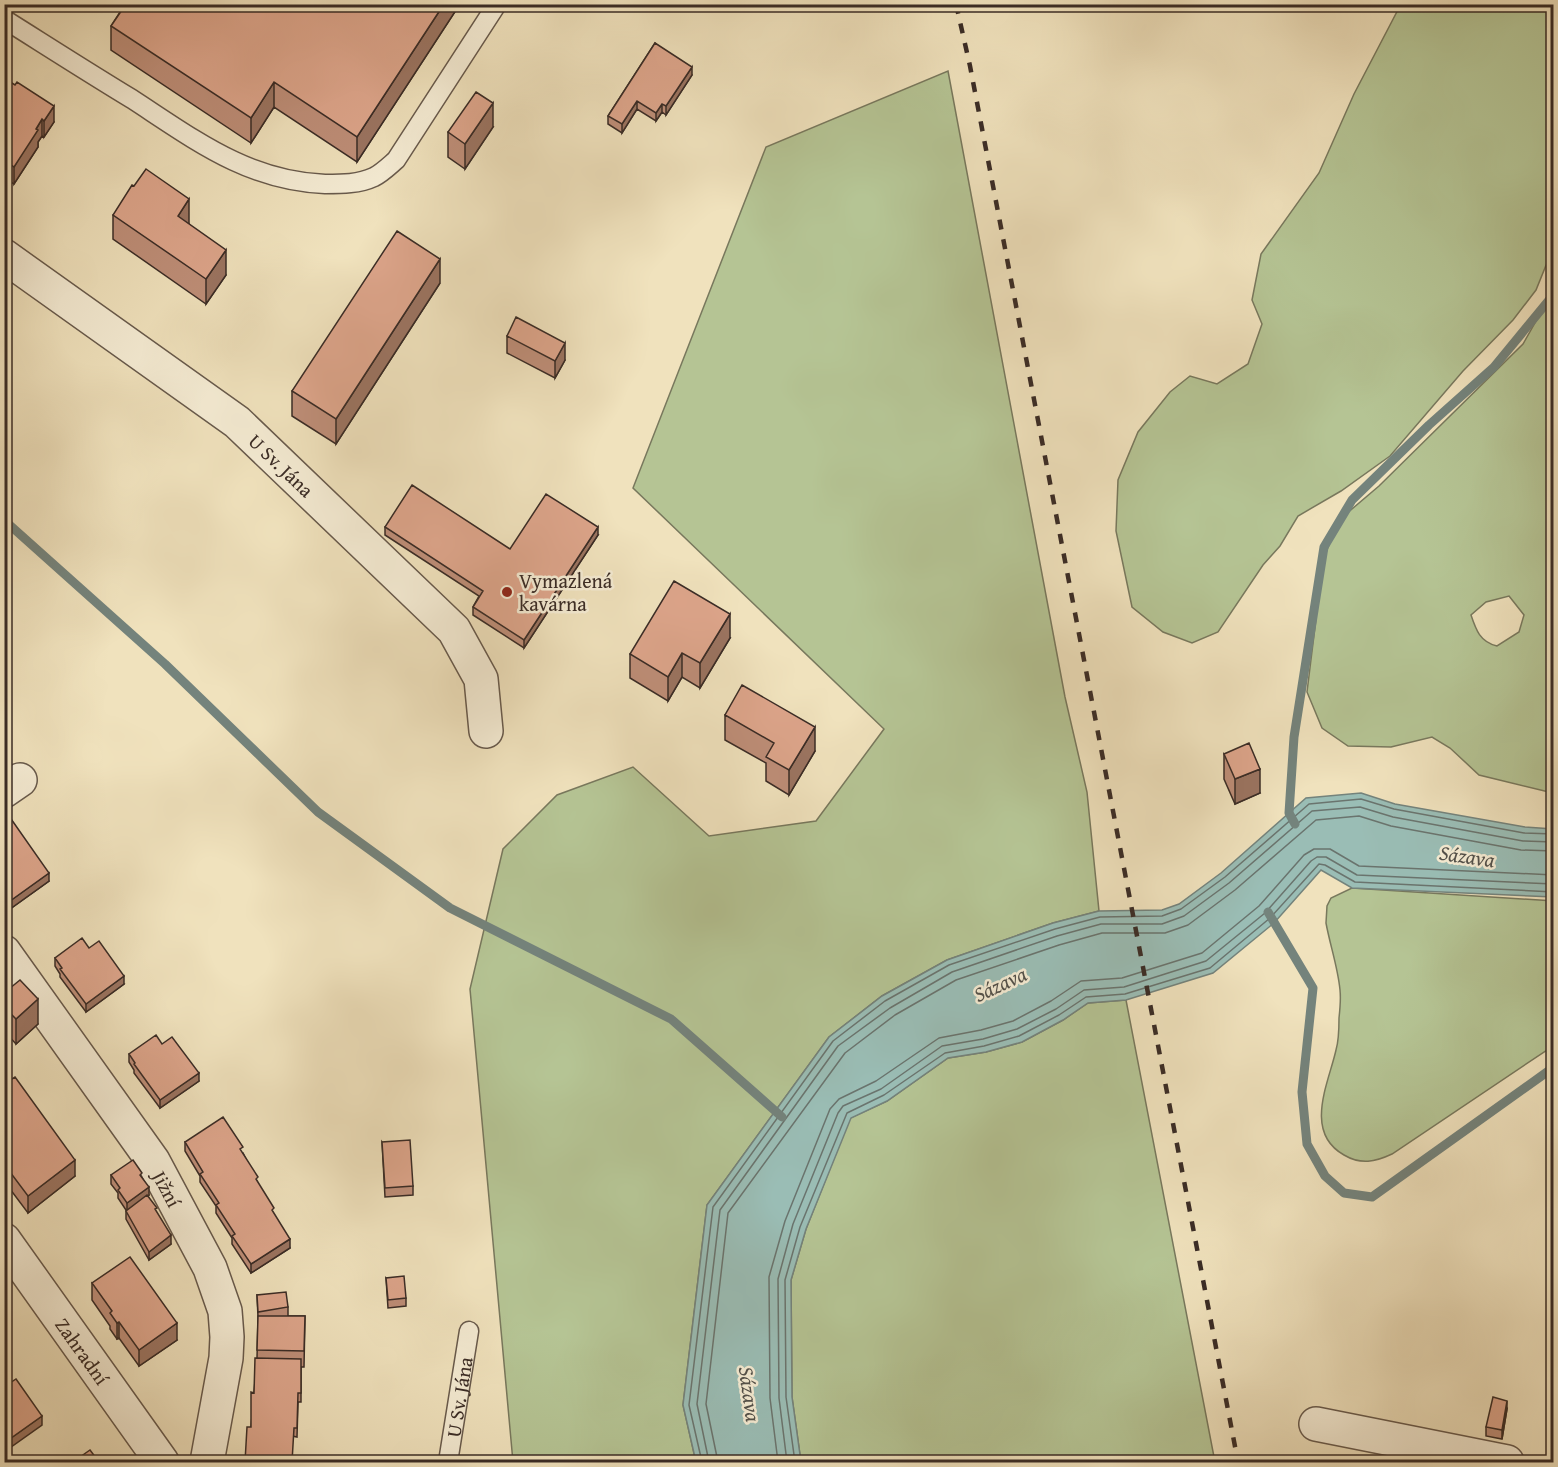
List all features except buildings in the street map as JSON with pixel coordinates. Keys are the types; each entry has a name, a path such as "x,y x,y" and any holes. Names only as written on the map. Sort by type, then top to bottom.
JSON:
{"street":[{"name":"U Sv. Jána","path":"4,256 237,422 454,630 481,680 486,731"},
{"name":"Jižní","path":"4,952 153,1161 210,1268 225,1311 227,1337 226,1358 207,1462"},
{"name":"Zahradní","path":"4,1240 162,1462"},
{"path":"1316,1424 1508,1462"}],"lane":[{"path":"4,19 203,145 240,165 269,176 306,183 338,184 360,182 377,176 396,160 497,4"},
{"name":"U Sv. Jána","path":"448,1462 469,1331"}],"green space":[{"path":"1401,4 1553,5 1553,248 1536,290 1513,320 1463,371 1390,456 1341,491 1298,516 1280,546 1263,565 1218,632 1192,643 1163,632 1132,607 1116,531 1118,480 1138,432 1170,392 1190,376 1217,384 1248,364 1262,324 1252,300 1261,254 1319,173 1354,94"},
{"path":"948,71 1065,697 1087,792 1099,911 1053,923 947,960 882,996 829,1037 707,1205 683,1405 696,1462 513,1462 470,989 503,849 557,795 633,767 709,836 816,821 884,729 633,488 766,147"},
{"path":"1553,291 1553,793 1479,775 1450,748 1432,737 1391,747 1348,746 1322,728 1307,692 1316,619 1319,570 1339,520 1379,486 1523,344","holes":["1509,596 1524,615 1519,632 1497,646 1486,642 1477,630 1471,615 1486,602"]},
{"path":"1352,888 1554,901 1553,1046 1392,1154 1368,1161 1350,1158 1332,1145 1324,1133 1322,1120 1325,1091 1338,1042 1340,1000 1338,973 1326,923 1327,906 1331,898"},
{"path":"1126,1000 1215,1462 801,1462 792,1397 791,1280 806,1229 850,1118 887,1101 948,1058 986,1052 1022,1042 1063,1020 1088,1003"}],"water":[{"name":"Sázava","path":"1361,793 1395,804 1525,827 1553,829 1553,897 1352,888 1321,870 1274,923 1213,973 1126,1000 1088,1003 1063,1020 1022,1042 986,1052 948,1058 887,1101 851,1118 806,1229 791,1280 792,1397 801,1462 696,1462 683,1405 707,1205 829,1037 882,996 947,960 1053,923 1099,911 1162,910 1179,904 1221,873 1306,798"}],"waterway":[{"path":"1295,824 1289,813 1294,737 1324,547 1352,500 1429,425 1494,367 1554,294"},
{"path":"4,520 165,664 318,812 450,908 671,1019 782,1117"},
{"path":"1268,912 1313,988 1302,1092 1307,1144 1325,1176 1344,1193 1372,1197 1554,1067"}],"railway":[{"path":"956,4 970,66 1238,1462"}],"place":[{"name":"Vymazlená kavárna","path":"507,592"}]}
